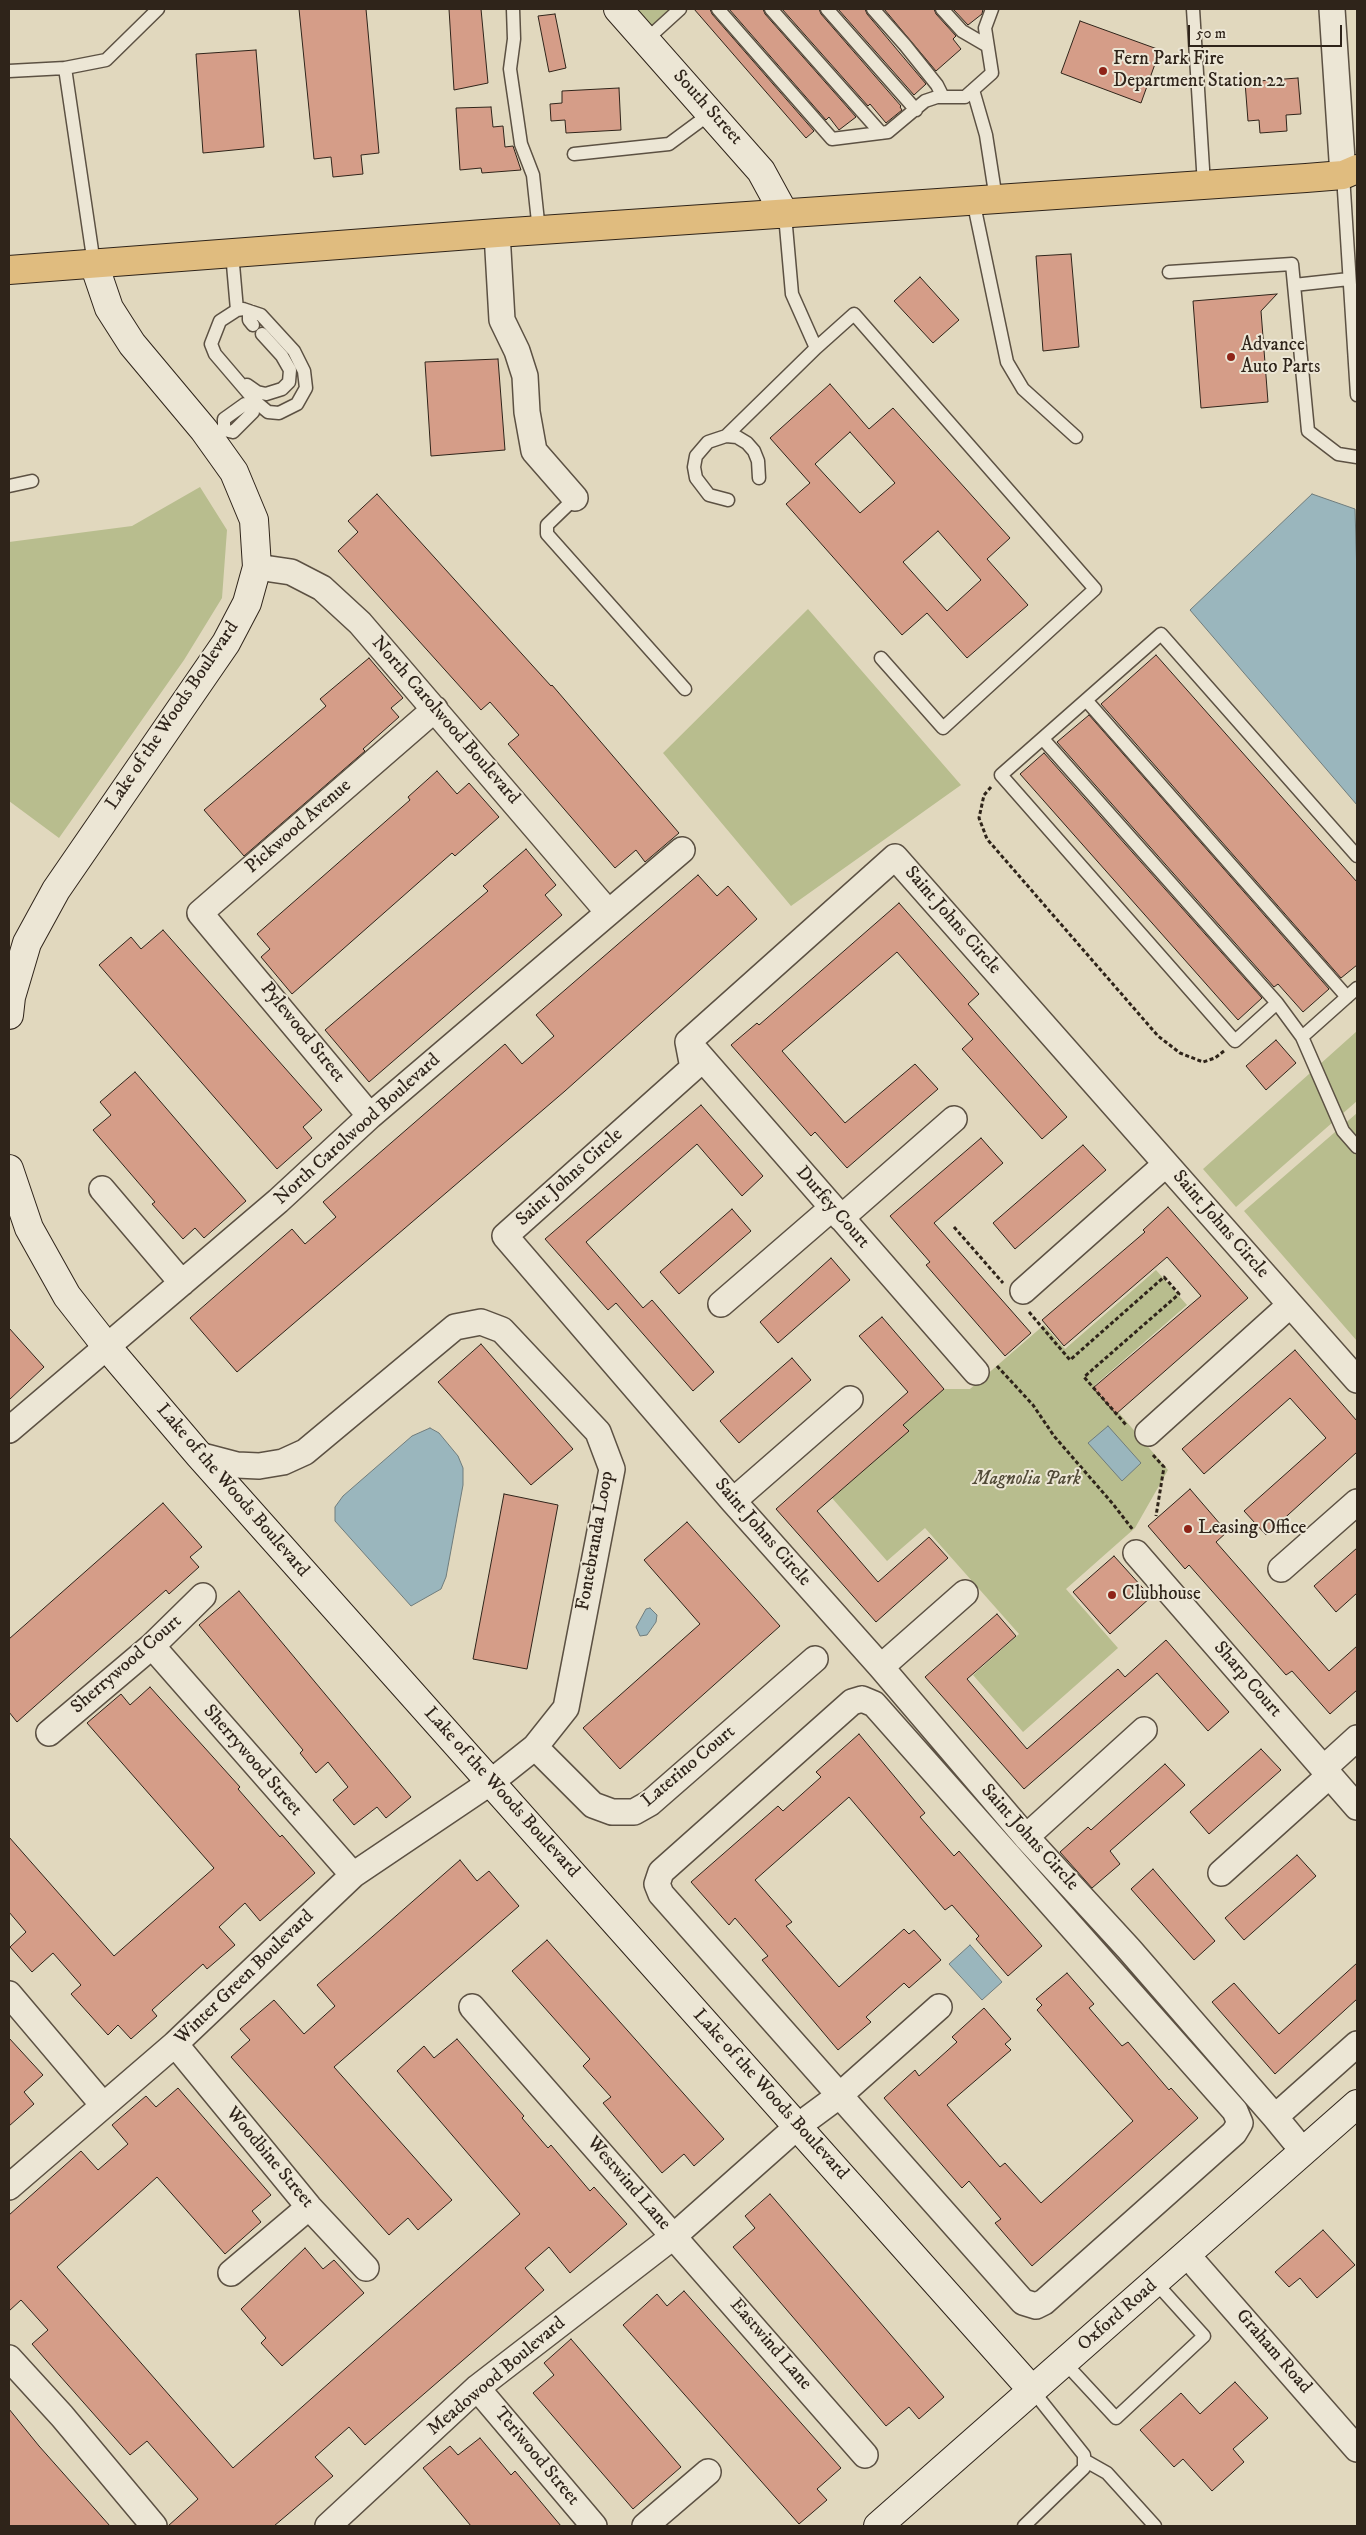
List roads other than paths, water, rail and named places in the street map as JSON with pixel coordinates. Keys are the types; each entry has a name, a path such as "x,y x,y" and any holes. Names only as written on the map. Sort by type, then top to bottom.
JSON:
{"main road":[{"path":"9,270 496,233 785,215 1352,175"}],"street":[{"name":"South Street","path":"618,9 761,171 785,215"},
{"path":"1332,9 1352,175"},
{"path":"496,233 502,320 517,350 525,376 527,412 534,451 575,498"},
{"name":"Lake of the Woods Boulevard","path":"9,1015 11,997 28,943 56,890 226,643 247,603 257,567 254,520 217,435 132,344 109,308 94,264"},
{"name":"North Carolwood Boulevard","path":"257,567 291,572 322,588 360,623 608,912"},
{"name":"Pickwood Avenue","path":"233,950 200,912 435,709"},
{"name":"North Carolwood Boulevard","path":"9,1430 278,1201 370,1116 682,850"},
{"name":"Saint Johns Circle","path":"1304,2151 1130,1949 1026,1836 881,1667 733,1502 506,1236 693,1068 688,1042 895,857 1357,1380"},
{"name":"Pylewood Street","path":"233,950 370,1116"},
{"name":"Durfey Court","path":"688,1042 836,1213 986,1368"},
{"path":"721,1304 954,1119"},
{"path":"1018,1295 1166,1164"},
{"name":"Lake of the Woods Boulevard","path":"9,1169 29,1228 67,1296 107,1348 199,1456 1033,2390"},
{"path":"102,1189 182,1283"},
{"path":"1142,1438 1290,1305"},
{"name":"Fontebranda Loop","path":"199,1456 236,1465 260,1466 283,1462 299,1456 455,1327 481,1322 502,1330 598,1432 612,1469 566,1708 535,1746 491,1782"},
{"path":"733,1502 850,1399"},
{"path":"1282,1569 1357,1502"},
{"name":"Sharp Court","path":"1135,1542 1357,1807"},
{"path":"881,1667 965,1593"},
{"name":"Sherrywood Court","path":"49,1733 152,1646 203,1596"},
{"name":"Sherrywood Street","path":"152,1646 353,1875"},
{"name":"Laterino Court","path":"535,1746 593,1805 612,1812 634,1812 650,1803 815,1659"},
{"path":"862,1699 874,1704 1235,2111 1240,2123 1234,2133 1044,2302 1036,2306 1023,2302 840,2095 661,1894 657,1884 661,1872 852,1702 862,1699"},
{"path":"1026,1836 1144,1730"},
{"path":"1221,1873 1327,1772 1357,1738"},
{"name":"Winter Green Boulevard","path":"9,2187 175,2044 353,1875 491,1782"},
{"path":"9,1994 103,2105"},
{"name":"Westwind Lane","path":"472,2007 674,2236 798,2126 840,2095 939,2006"},
{"name":"Woodbine Street","path":"175,2044 308,2207 366,2268"},
{"path":"1275,2117 1357,2044"},
{"name":"Oxford Road","path":"878,2526 1188,2256 1357,2104"},
{"path":"231,2273 308,2207"},
{"name":"Meadowood Boulevard","path":"328,2526 478,2388 674,2236"},
{"name":"Eastwind Lane","path":"674,2236 865,2455"},
{"name":"Graham Road","path":"1188,2256 1357,2449"},
{"path":"9,2358 62,2416 149,2525"},
{"name":"Teriwood Street","path":"478,2388 594,2526"},
{"path":"645,2526 708,2472"}],"lane":[{"path":"9,71 65,68 106,60 158,9"},
{"path":"513,9 514,39 510,69 521,144 533,175 539,231"},
{"path":"646,40 680,9"},
{"path":"718,9 832,139 888,132 898,126 925,101 943,97 965,97 992,73 986,45 985,28 990,9"},
{"path":"771,9 881,133"},
{"path":"827,9 916,110"},
{"path":"873,9 905,45 937,86 943,97"},
{"path":"942,9 962,31 986,45"},
{"path":"1193,9 1204,185"},
{"path":"65,68 94,264"},
{"path":"973,90 986,135 984,200 1007,362 1023,389 1076,437"},
{"path":"574,154 669,144 711,113"},
{"path":"1352,175 1349,279 1354,315 1357,395"},
{"path":"785,215 792,294 816,348"},
{"path":"232,254 243,310 249,320 282,356 290,370 289,382 282,389 266,394 257,392 233,375"},
{"path":"1169,272 1292,264 1308,431 1338,454 1357,457"},
{"path":"1294,285 1349,279"},
{"path":"243,310 261,315 294,351 304,371 306,388 297,404 278,412 268,412 254,404 215,354 210,344 220,321 243,310"},
{"path":"726,436 816,348 854,314 1095,589 943,728 881,658"},
{"path":"217,435 233,432 253,412 254,404"},
{"path":"728,500 709,495 701,488 696,478 694,467 701,448 708,442 726,436 737,437 754,451 758,461 759,478"},
{"path":"9,486 32,481"},
{"path":"575,498 547,524 547,534 685,689"},
{"path":"1277,1003 1235,1041 1001,775 1161,634 1357,856"},
{"path":"1086,700 1352,993 1302,1037"},
{"path":"1043,739 1277,1003 1302,1037 1344,1131 1357,1147"},
{"path":"1065,2363 1116,2418 1204,2336 1156,2283"},
{"path":"1024,2526 1047,2506 1084,2468 1084,2455 1033,2390"},
{"path":"1084,2460 1107,2473 1155,2526"}],"water":[{"path":"1312,494 1355,509 1357,576 1357,805 1190,610"},
{"path":"1108,1426 1141,1463 1122,1481 1088,1443"},
{"path":"430,1428 439,1433 458,1456 463,1468 463,1485 446,1577 441,1589 411,1606 335,1521 335,1507 343,1496 412,1436"},
{"path":"650,1608 657,1615 656,1622 647,1635 640,1636 636,1627 646,1609"},
{"path":"970,1945 1002,1982 982,2000 949,1964"}],"place":[{"name":"Fern Park Fire Department Station 22","path":"1103,71"},
{"name":"Advance Auto Parts","path":"1231,357"},
{"name":"Leasing Office","path":"1188,1529"},
{"name":"Clubhouse","path":"1112,1595"}],"park label":[{"name":"Magnolia Park","path":"1027,1480"}]}
